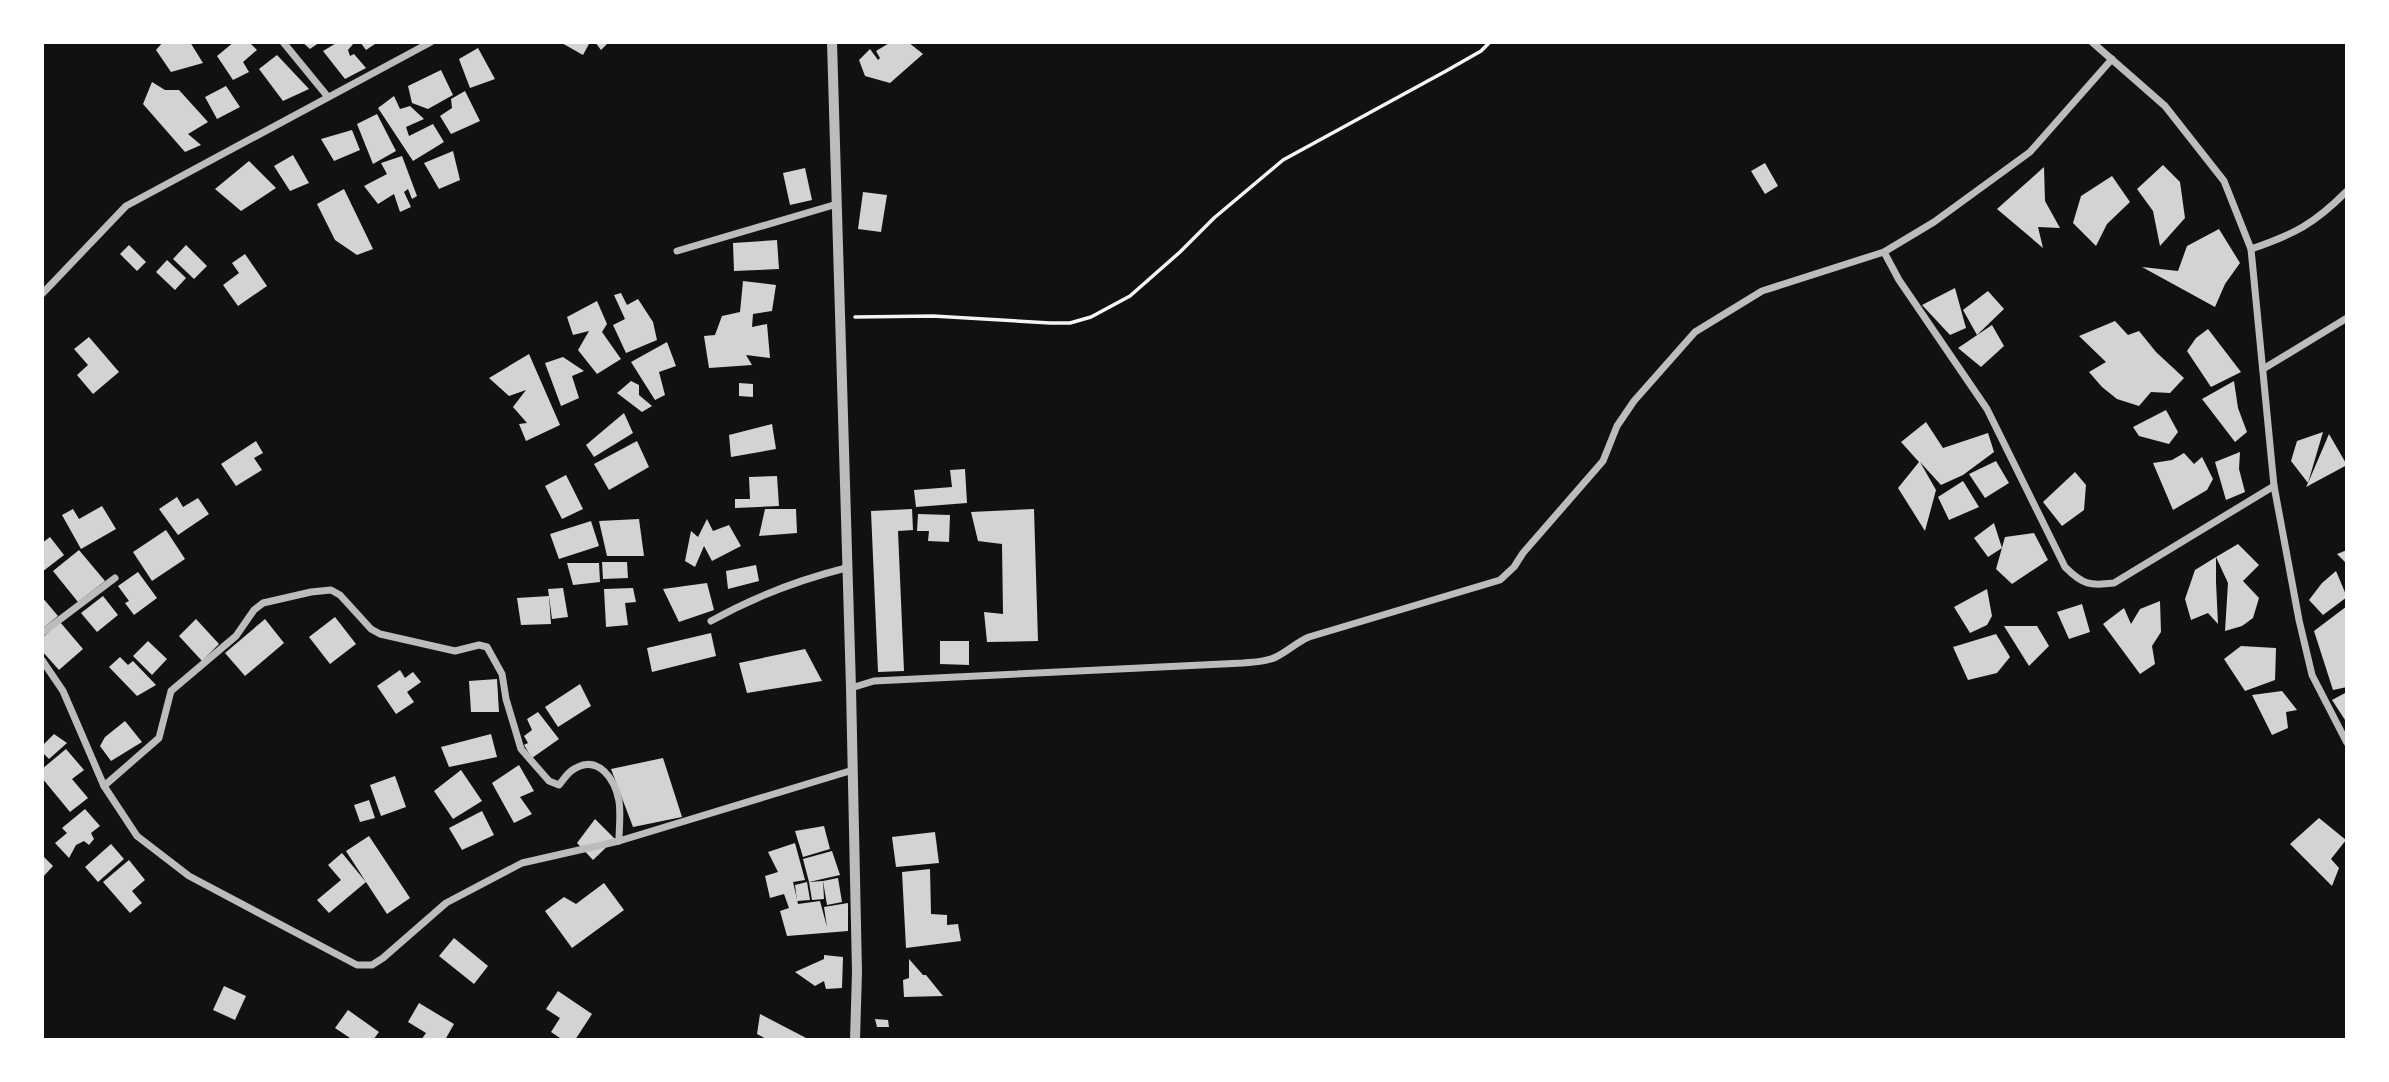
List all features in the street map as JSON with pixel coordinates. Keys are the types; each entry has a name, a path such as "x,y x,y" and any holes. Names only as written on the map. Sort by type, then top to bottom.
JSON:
{"street":[{"path":"283,42 328,97"},
{"path":"42,294 125,206 430,42"},
{"path":"832,42 853,770 857,972 855,1040"},
{"path":"2092,42 2165,106 2224,181 2251,249 2274,486 2299,620 2312,675 2347,743"},
{"path":"851,688 874,681 1242,663 1273,659 1309,637 1500,580 1514,568 1523,553 1603,461 1617,426 1634,401 1695,332 1762,291 1884,252 1934,222 2031,152 2112,59"},
{"path":"2251,249 2293,234 2327,212 2347,191"},
{"path":"677,251 837,204"},
{"path":"1884,252 1899,280 1987,409 2065,567 2079,581 2095,585 2114,583 2274,486"},
{"path":"2263,369 2347,318"},
{"path":"711,621 747,602 812,577 846,568"},
{"path":"42,633 115,578"},
{"path":"104,786 159,738 171,691 236,636 254,610 263,603 331,590 340,595 371,629 380,634 455,651 479,645 487,647 502,674 506,699 522,748 549,781 559,785 573,769 585,765 596,766 610,775 619,801 620,841"},
{"path":"42,660 63,691 104,786 137,836 189,876 357,965 372,965 446,903 522,863 620,841 853,770"}],"path":[{"path":"840,317 933,316 1070,323 1091,317 1130,296 1181,252 1213,218 1283,160 1446,71 1481,51 1490,42"}],"building":[{"path":"163,42 190,42 203,63 171,72 156,50"},
{"path":"234,42 249,42 257,50 243,62 249,72 233,80 217,56"},
{"path":"302,42 320,42 310,49"},
{"path":"338,42 353,42 348,50 350,56 354,54 366,68 345,79 323,51"},
{"path":"360,42 378,42 366,50"},
{"path":"560,42 590,42 583,55"},
{"path":"595,42 609,42 601,50"},
{"path":"891,42 908,42 923,54 890,83 865,76 859,60 870,49 878,60 880,58 876,51"},
{"path":"478,48 495,79 470,88 459,59"},
{"path":"277,55 309,89 283,101 259,69"},
{"path":"441,70 453,95 428,109 412,103 408,86"},
{"path":"152,82 165,90 179,90 208,122 188,134 201,145 185,152 143,104"},
{"path":"226,86 240,107 217,119 205,97"},
{"path":"465,91 480,121 451,134 440,116 452,108 451,99"},
{"path":"394,96 400,109 410,106 424,119 406,127 409,136 433,124 444,142 413,161 378,108"},
{"path":"377,114 396,151 373,164 357,124"},
{"path":"352,130 360,150 334,161 321,139"},
{"path":"453,151 460,180 439,189 424,163"},
{"path":"293,155 309,183 290,191 274,166"},
{"path":"402,156 417,196 412,199 408,189 404,192 411,207 400,212 394,194 378,204 364,186 387,174 381,163"},
{"path":"249,161 276,188 241,211 215,189"},
{"path":"1765,163 1778,186 1765,194 1751,171"},
{"path":"2163,165 2180,182 2185,218 2160,246 2153,211 2137,189"},
{"path":"2044,167 2045,201 2060,228 2038,227 2043,248 1997,209"},
{"path":"805,168 812,200 790,205 783,173"},
{"path":"2112,176 2130,202 2107,224 2096,246 2073,223 2081,196"},
{"path":"344,189 373,249 357,255 335,240 317,204"},
{"path":"863,192 887,195 881,232 858,229"},
{"path":"2219,229 2240,263 2225,284 2215,307 2142,267 2178,271 2187,246"},
{"path":"777,240 779,269 734,271 733,243"},
{"path":"129,245 146,262 137,271 120,254"},
{"path":"186,245 207,266 194,279 173,259"},
{"path":"245,254 267,286 238,306 223,285 239,273 232,263"},
{"path":"167,260 186,278 175,290 156,272"},
{"path":"743,281 776,285 772,311 753,314 752,327 767,324 770,358 746,355 752,365 709,368 704,336 715,335 722,316 740,312"},
{"path":"1955,288 1966,328 1950,335 1922,305"},
{"path":"1988,291 2004,309 1977,335 1963,310"},
{"path":"621,293 627,305 638,299 653,322 657,340 626,353 613,325 625,319 614,295"},
{"path":"597,301 607,324 602,332 621,359 597,374 578,350 589,331 573,335 567,317"},
{"path":"2115,321 2128,335 2139,331 2156,352 2184,378 2170,393 2151,392 2139,406 2117,399 2089,372 2106,362 2079,336"},
{"path":"1992,325 2004,346 1981,367 1958,348"},
{"path":"2208,329 2241,372 2211,387 2187,351 2196,338"},
{"path":"89,337 119,372 93,394 77,375 88,365 74,349"},
{"path":"667,342 676,366 659,372 665,395 655,400 631,362"},
{"path":"529,354 560,425 526,441 519,424 527,423 513,407 526,390 509,396 489,378"},
{"path":"563,357 584,371 572,376 579,398 561,406 545,363"},
{"path":"631,381 639,385 639,395 652,406 642,412 617,393"},
{"path":"2234,381 2238,408 2247,432 2235,442 2202,399"},
{"path":"739,383 753,384 753,397 739,396"},
{"path":"2166,410 2178,432 2169,444 2139,436 2133,427"},
{"path":"624,413 633,433 594,457 586,445"},
{"path":"1926,422 1943,448 1988,433 1994,452 1963,475 1941,485 1920,462 1936,490 1925,531 1898,488 1919,462 1901,442"},
{"path":"772,424 776,449 731,457 729,435"},
{"path":"2323,432 2308,483 2291,461 2297,441"},
{"path":"2329,434 2347,465 2306,487 2308,483"},
{"path":"256,441 263,453 254,458 262,470 236,486 221,464"},
{"path":"637,441 649,467 609,490 594,464"},
{"path":"2240,452 2239,469 2245,492 2226,500 2215,462"},
{"path":"2184,453 2194,464 2202,457 2213,479 2207,490 2173,510 2153,463 2172,460"},
{"path":"1996,461 2009,483 1985,498 1969,474"},
{"path":"965,469 967,503 916,507 914,490 952,487 950,470"},
{"path":"2075,472 2086,485 2084,510 2062,526 2043,502"},
{"path":"566,475 583,509 562,519 545,486"},
{"path":"777,476 779,506 735,508 735,499 750,499 749,477"},
{"path":"1963,481 1979,507 1949,520 1938,497"},
{"path":"177,497 183,507 198,498 209,514 178,535 159,509"},
{"path":"102,506 116,529 81,549 62,515 73,509 79,519"},
{"path":"765,509 796,509 797,533 759,536"},
{"path":"912,509 913,530 898,531 904,671 878,672 871,511"},
{"path":"1034,509 1038,641 987,642 984,612 1003,614 1002,544 978,541 971,512"},
{"path":"918,514 950,515 949,542 928,541 929,531 917,531"},
{"path":"639,519 644,556 607,556 599,521"},
{"path":"707,519 713,531 729,525 741,546 712,561 704,546 695,567 685,561 691,531 698,537"},
{"path":"591,521 599,546 559,559 550,534"},
{"path":"1994,523 2002,548 1988,557 1974,538"},
{"path":"166,530 185,559 152,581 133,552"},
{"path":"2034,533 2048,560 2012,584 1996,569 2005,537"},
{"path":"50,537 64,555 42,572 42,543"},
{"path":"2238,544 2259,565 2243,581 2259,598 2253,618 2242,626 2225,631 2228,583 2216,557"},
{"path":"79,550 105,581 78,602 53,571"},
{"path":"2347,550 2347,564 2337,554"},
{"path":"2216,557 2218,624 2208,613 2191,620 2185,599 2195,570"},
{"path":"602,562 627,562 628,578 603,579"},
{"path":"567,563 599,563 600,582 573,585"},
{"path":"756,565 759,581 728,589 726,571"},
{"path":"2336,571 2347,597 2323,615 2309,600"},
{"path":"138,572 157,598 134,615 125,603 129,601 118,586"},
{"path":"707,583 714,610 679,622 663,589"},
{"path":"563,588 568,617 552,619 548,589"},
{"path":"633,588 636,602 625,603 628,625 606,627 604,589"},
{"path":"1987,589 1992,616 1987,625 1970,633 1954,607"},
{"path":"103,596 118,615 97,632 81,613"},
{"path":"549,596 551,624 521,625 517,598"},
{"path":"42,597 58,616 42,629"},
{"path":"2160,601 2161,632 2152,646 2155,664 2140,674 2103,624 2124,608 2131,624 2140,609"},
{"path":"2082,604 2090,632 2069,639 2057,612"},
{"path":"2347,606 2347,687 2333,690 2314,631"},
{"path":"335,617 356,644 330,664 309,637"},
{"path":"196,619 219,644 202,661 179,636"},
{"path":"265,619 284,643 245,676 225,653"},
{"path":"60,622 83,649 59,670 42,651 42,638"},
{"path":"2004,626 2037,626 2049,646 2029,666"},
{"path":"711,633 716,656 652,672 647,648"},
{"path":"1996,634 2010,657 1997,673 1968,680 1953,647"},
{"path":"148,641 167,659 152,675 133,656"},
{"path":"940,641 969,641 969,665 940,664"},
{"path":"2241,646 2276,648 2275,680 2245,691 2224,659"},
{"path":"805,649 822,681 747,693 739,663"},
{"path":"120,657 128,665 133,661 156,685 137,696 109,667"},
{"path":"400,670 405,678 413,672 421,682 407,692 414,702 396,714 377,686"},
{"path":"497,679 499,712 471,712 469,681"},
{"path":"580,684 591,706 558,727 545,707"},
{"path":"2282,691 2297,710 2286,712 2288,728 2272,735 2252,695"},
{"path":"2347,692 2347,723 2332,700"},
{"path":"538,712 559,739 532,758 524,745 528,743 524,736 532,730 527,719"},
{"path":"125,721 142,742 111,761 100,746 105,737"},
{"path":"54,734 67,743 49,759 42,752 42,746"},
{"path":"491,734 497,757 449,767 441,747"},
{"path":"66,749 84,770 72,779 88,798 70,812 42,778 42,769"},
{"path":"663,758 682,817 633,827 611,769"},
{"path":"519,765 534,791 520,797 532,814 514,823 492,783"},
{"path":"461,770 482,801 453,819 434,791"},
{"path":"395,776 406,807 381,816 370,785"},
{"path":"369,800 375,818 360,822 354,805"},
{"path":"85,809 100,826 91,833 94,839 89,845 84,841 76,845 69,858 55,843 67,833 62,828"},
{"path":"482,811 494,835 462,850 449,828"},
{"path":"2319,818 2346,840 2331,859 2339,868 2332,886 2290,844"},
{"path":"595,819 615,839 593,860 577,843"},
{"path":"824,826 830,849 803,857 795,831"},
{"path":"935,832 939,863 896,867 892,837"},
{"path":"369,836 410,898 387,914 346,851"},
{"path":"795,843 805,880 793,882 798,904 820,901 827,927 824,907 848,903 848,931 787,936 780,911 789,908 784,894 770,898 765,876 778,872 768,852"},
{"path":"111,844 124,859 98,882 85,867"},
{"path":"832,851 840,875 809,882 803,859"},
{"path":"342,853 366,882 329,913 317,900 341,880 328,865"},
{"path":"42,855 53,866 42,878"},
{"path":"129,860 145,880 132,891 142,903 130,913 103,882"},
{"path":"930,869 931,914 947,915 947,925 958,924 961,941 906,948 902,872"},
{"path":"838,878 842,902 827,905 823,881"},
{"path":"823,881 824,899 812,900 809,882"},
{"path":"807,882 810,900 797,901 795,885"},
{"path":"604,883 624,910 572,948 545,911 564,897 576,904"},
{"path":"454,938 488,966 474,984 439,956"},
{"path":"824,955 843,957 842,988 826,989 824,981 815,986 795,972 824,959"},
{"path":"909,959 943,996 904,997 903,980 909,978"},
{"path":"224,986 246,996 235,1020 213,1010"},
{"path":"558,991 592,1014 575,1040 563,1040 551,1032 560,1018 546,1009"},
{"path":"419,1003 454,1024 445,1040 421,1040 426,1033 408,1022"},
{"path":"348,1010 379,1032 373,1040 353,1040 335,1028"},
{"path":"760,1014 810,1040 768,1040 757,1034"},
{"path":"875,1019 888,1020 889,1027 877,1027"}]}
